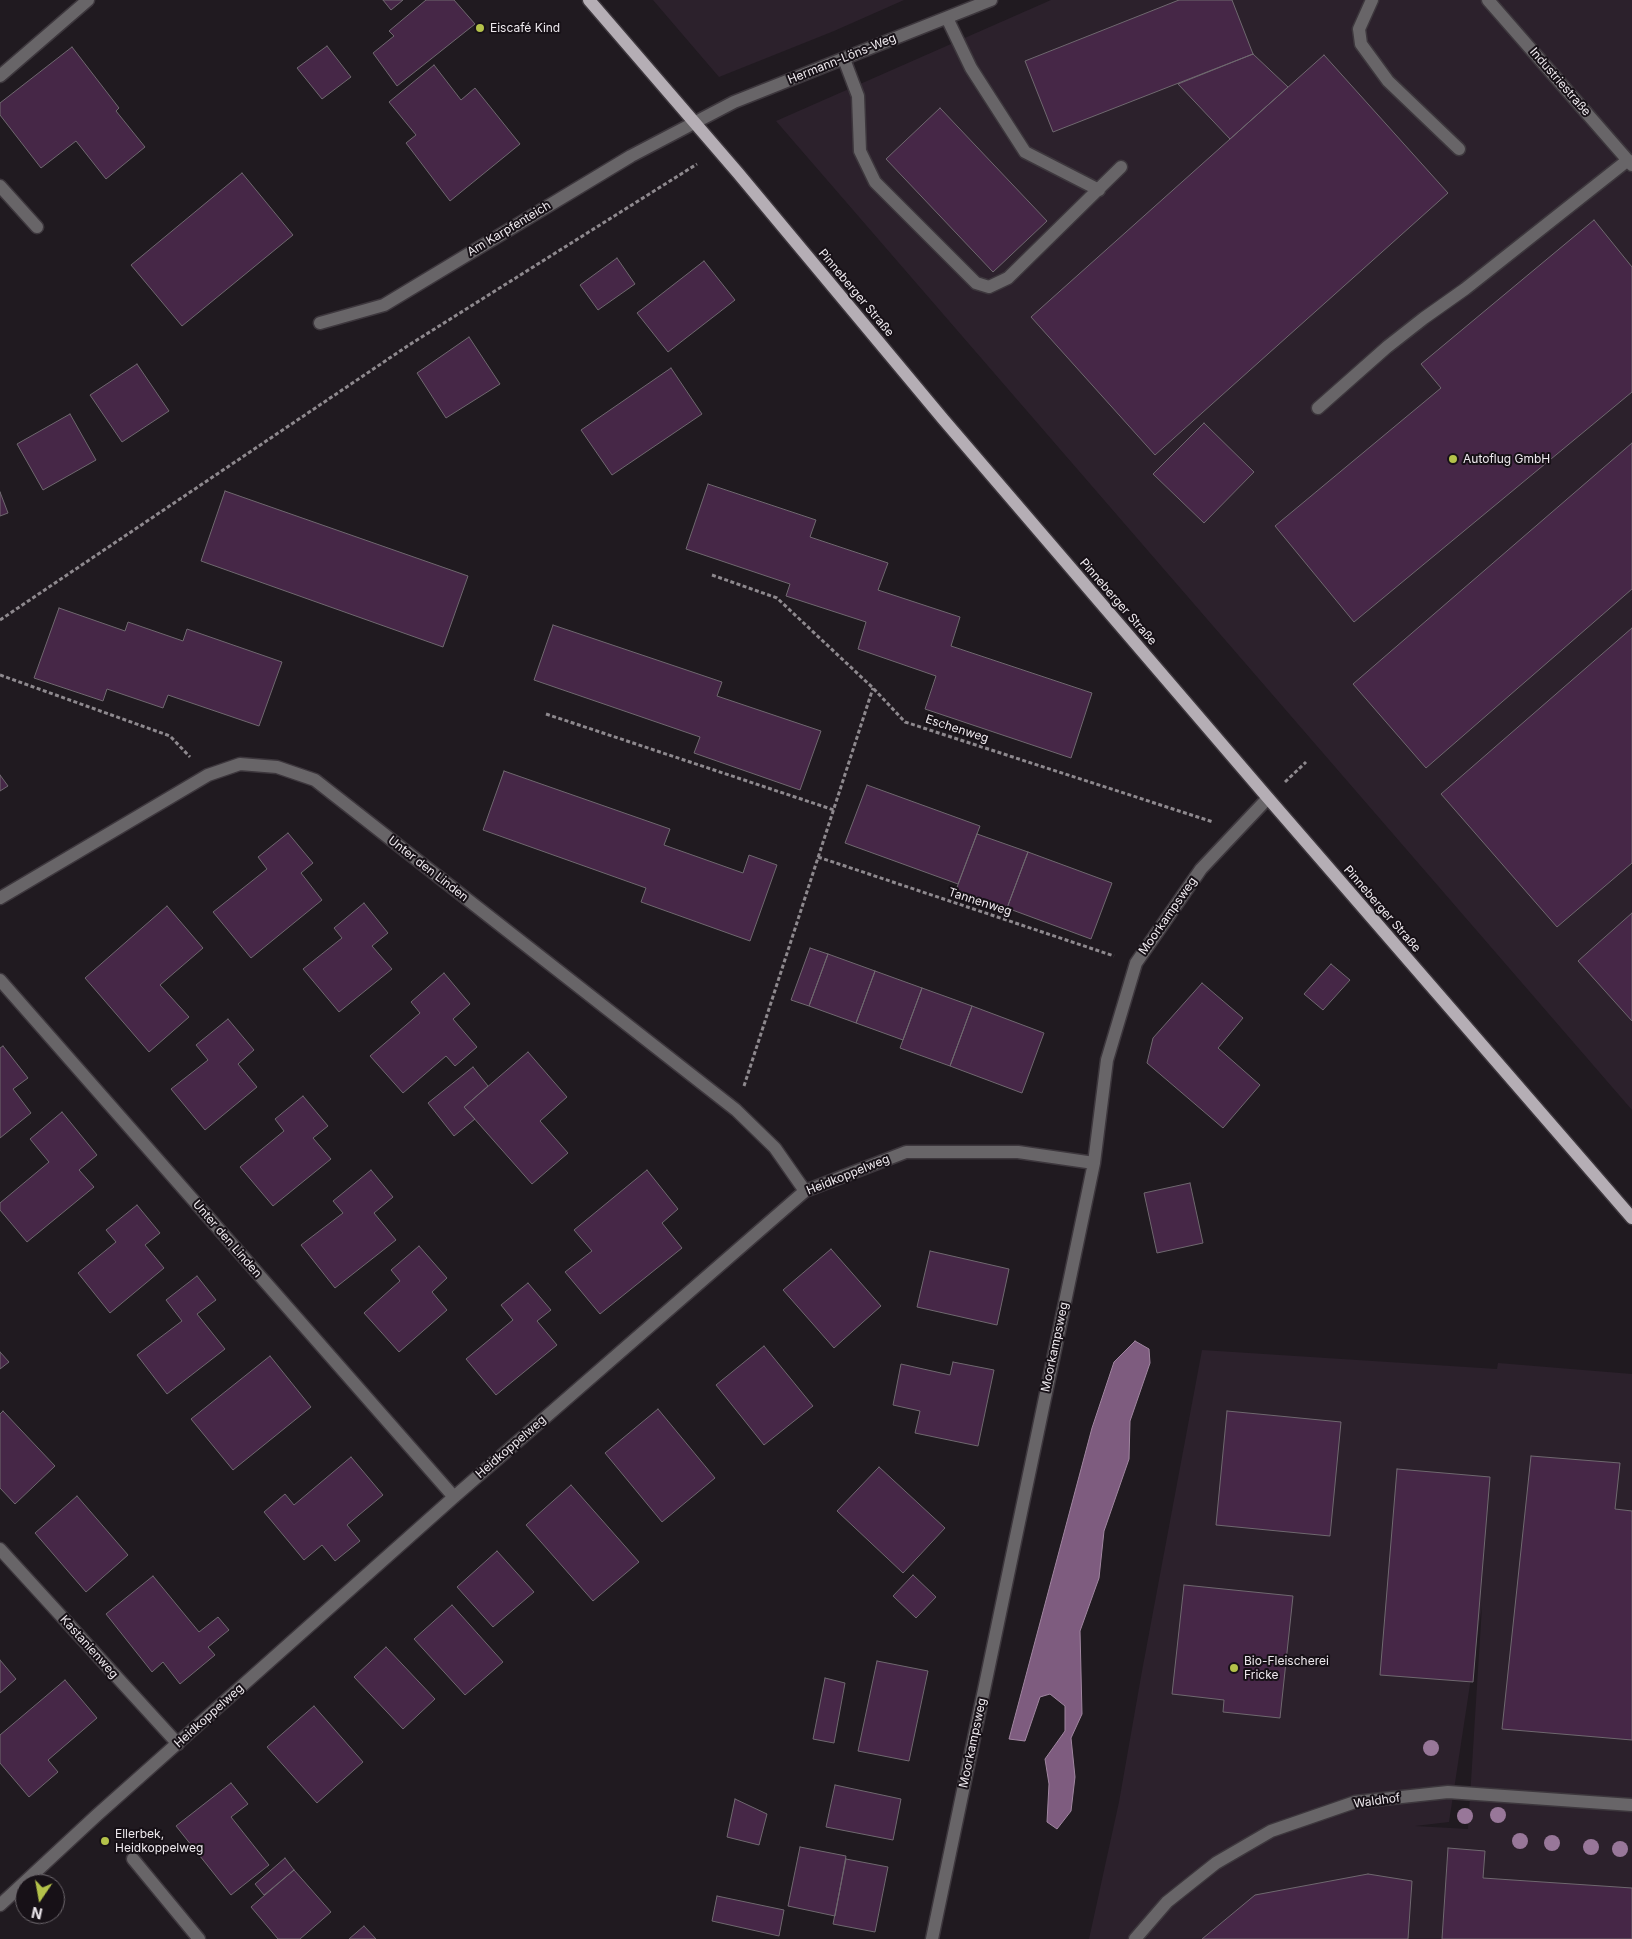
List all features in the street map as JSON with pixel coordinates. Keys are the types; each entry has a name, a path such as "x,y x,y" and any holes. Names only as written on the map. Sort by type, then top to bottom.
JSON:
{"main road":[{"name":"Pinneberger Straße","path":"589,0 719,151 943,419 1632,1218"}],"street":[{"path":"0,76 88,0"},
{"name":"Hermann-Löns-Weg","path":"694,122 734,102 991,0"},
{"path":"1372,0 1359,29 1361,44 1388,81 1459,149"},
{"name":"Industriestraße","path":"1488,0 1630,162"},
{"path":"947,18 971,68 1024,152 1098,190"},
{"path":"844,59 858,96 860,151 875,182 976,283 989,287 1008,278 1121,168"},
{"name":"Am Karpfenteich","path":"320,322 384,305 631,156 694,122"},
{"path":"1318,408 1402,336 1465,290 1630,162"},
{"path":"0,186 37,227"},
{"name":"Unter den Linden","path":"0,898 208,776 240,764 277,767 315,780 736,1110 774,1148 805,1191"},
{"name":"Moorkampsweg","path":"932,1939 1094,1163 1108,1060 1136,963 1201,869 1268,798"},
{"name":"Unter den Linden","path":"0,980 454,1498"},
{"name":"Heidkoppelweg","path":"0,1905 98,1815 454,1498 805,1191 906,1152 1018,1152 1094,1163"},
{"name":"Kastanienweg","path":"0,1549 178,1744"},
{"name":"Waldhof","path":"1135,1939 1167,1902 1216,1863 1271,1831 1355,1802 1448,1792 1632,1805"},
{"path":"133,1860 199,1939"}],"path":[{"path":"0,620 409,344 664,183 719,151"},
{"name":"Eschenweg","path":"712,575 777,598 873,688 905,722 1238,830"},
{"path":"0,675 170,736 208,776"},
{"path":"736,1110 873,688"},
{"path":"546,714 834,810"},
{"name":"Tannenweg","path":"818,858 1136,963"}],"shaded area":[{"path":"653,0 904,0 834,31 719,77"},
{"path":"1051,0 1632,0 1632,1110 776,121"},
{"path":"1135,1341 1149,1349 1150,1363 1130,1421 1129,1459 1104,1531 1099,1578 1080,1631 1082,1714 1071,1738 1075,1777 1071,1811 1057,1829 1047,1822 1049,1784 1045,1759 1065,1731 1065,1706 1050,1694 1040,1697 1025,1741 1009,1739 1092,1428 1114,1362"},
{"path":"1202,1350 1497,1369 1498,1363 1632,1374 1632,1939 1089,1939 1119,1802","holes":["1482,1606 1468,1829 1415,1826 1449,1822"]}],"building":[{"path":"383,0 403,0 391,10"},
{"path":"426,0 454,0 475,24 397,86 373,53 394,36 389,31"},
{"path":"1179,0 1232,0 1253,54 1053,132 1025,61"},
{"path":"327,46 351,77 322,99 297,68"},
{"path":"72,47 119,108 116,111 145,147 106,179 76,141 41,168 0,115 0,103"},
{"path":"1253,54 1288,87 1230,139 1178,84"},
{"path":"1324,55 1448,193 1155,455 1031,317"},
{"path":"434,65 461,100 475,88 520,144 450,201 406,143 416,135 389,102"},
{"path":"940,108 1047,221 993,272 886,159"},
{"path":"242,173 293,235 182,326 131,265"},
{"name":"Autoflug GmbH","path":"1594,220 1632,267 1632,392 1354,622 1275,526 1441,388 1421,364"},
{"path":"617,258 635,284 598,310 580,285"},
{"path":"704,261 735,300 668,352 637,313"},
{"path":"469,337 500,384 446,418 417,373"},
{"path":"137,364 169,411 122,442 90,395"},
{"path":"671,368 702,414 612,475 581,430"},
{"path":"70,414 96,460 43,490 17,444"},
{"path":"1204,423 1254,472 1204,523 1153,474"},
{"path":"1632,443 1632,589 1426,768 1353,684"},
{"path":"708,484 816,520 810,537 888,563 878,590 960,617 951,646 1092,693 1071,758 925,709 936,676 858,649 866,622 786,596 790,584 686,549"},
{"path":"225,491 468,576 443,647 201,561"},
{"path":"0,492 8,513 0,516"},
{"path":"59,608 125,631 128,622 183,641 187,629 282,662 259,726 168,695 163,708 107,689 103,701 34,678"},
{"path":"553,625 722,682 717,696 821,731 800,790 694,753 700,737 534,680"},
{"path":"1632,628 1632,863 1557,927 1441,794"},
{"path":"504,771 670,829 664,845 743,873 749,855 777,865 750,941 641,902 646,888 483,830"},
{"path":"0,775 8,786 0,791"},
{"path":"867,785 980,826 958,884 845,843"},
{"path":"288,833 313,863 301,873 322,900 251,958 213,912 267,869 258,857"},
{"path":"977,834 1028,852 1007,908 956,890"},
{"path":"1028,852 1112,883 1091,939 1007,908"},
{"path":"364,903 388,933 372,946 392,969 339,1012 303,969 342,938 334,928"},
{"path":"167,906 203,948 160,985 189,1017 149,1052 85,978"},
{"path":"1632,913 1632,1021 1578,961"},
{"path":"810,948 828,954 809,1006 791,1000"},
{"path":"828,954 875,971 856,1023 809,1006"},
{"path":"1331,964 1350,980 1323,1010 1304,994"},
{"path":"875,971 922,988 903,1040 856,1023"},
{"path":"444,973 470,1004 453,1019 477,1047 455,1066 446,1056 403,1093 370,1056 420,1013 411,1002"},
{"path":"1202,983 1243,1018 1218,1048 1260,1085 1223,1128 1147,1063 1153,1038"},
{"path":"922,988 972,1006 950,1066 900,1048"},
{"path":"972,1006 1044,1033 1022,1093 950,1066"},
{"path":"228,1019 254,1050 238,1064 257,1087 205,1130 171,1089 208,1060 196,1045"},
{"path":"3,1046 28,1078 13,1089 31,1113 0,1138 0,1048"},
{"path":"528,1052 567,1097 540,1121 568,1153 532,1184 464,1107"},
{"path":"473,1067 488,1086 464,1107 475,1119 454,1136 428,1103"},
{"path":"303,1096 328,1126 313,1138 331,1159 273,1206 240,1167 284,1131 275,1119"},
{"path":"62,1112 97,1155 79,1170 94,1187 27,1242 0,1210 0,1203 49,1162 30,1139"},
{"path":"371,1170 393,1197 374,1213 396,1240 335,1288 301,1245 343,1213 333,1201"},
{"path":"647,1170 678,1209 662,1223 682,1248 600,1314 565,1272 592,1251 574,1230"},
{"path":"1190,1183 1203,1243 1157,1253 1144,1193"},
{"path":"137,1205 160,1233 145,1245 164,1268 110,1313 78,1273 116,1242 106,1230"},
{"path":"419,1246 447,1278 432,1292 447,1310 399,1352 364,1313 400,1281 391,1270"},
{"path":"831,1249 881,1306 834,1348 783,1290"},
{"path":"930,1251 1009,1269 997,1325 917,1307"},
{"path":"197,1276 216,1300 197,1314 225,1349 167,1394 137,1355 182,1321 166,1300"},
{"path":"528,1283 551,1310 537,1321 557,1345 496,1395 466,1359 513,1320 501,1305"},
{"path":"764,1346 813,1406 764,1445 716,1385"},
{"path":"0,1352 9,1362 0,1369"},
{"path":"270,1356 311,1407 233,1470 191,1419"},
{"path":"953,1362 994,1370 978,1446 915,1433 920,1411 893,1405 901,1364 950,1375"},
{"path":"658,1409 715,1478 662,1522 605,1453"},
{"path":"3,1411 55,1466 15,1504 0,1488 0,1414"},
{"path":"1227,1411 1341,1422 1330,1536 1216,1525"},
{"path":"1531,1456 1620,1463 1615,1509 1632,1511 1632,1740 1502,1729"},
{"path":"351,1457 383,1495 347,1525 360,1541 335,1561 322,1545 304,1560 264,1512 285,1494 294,1505"},
{"path":"879,1467 945,1528 903,1573 837,1511"},
{"path":"1397,1469 1490,1477 1473,1682 1380,1675"},
{"path":"571,1485 639,1562 593,1601 526,1525"},
{"path":"77,1496 128,1555 86,1592 35,1533"},
{"path":"497,1551 534,1592 493,1627 457,1587"},
{"path":"913,1575 936,1597 916,1618 893,1596"},
{"path":"153,1576 199,1632 218,1617 229,1630 208,1647 215,1655 180,1684 163,1662 152,1672 106,1614"},
{"path":"1184,1585 1293,1596 1280,1718 1223,1712 1224,1700 1172,1694"},
{"path":"452,1605 503,1662 465,1695 414,1639"},
{"path":"386,1647 435,1699 403,1729 354,1677"},
{"path":"0,1660 16,1679 0,1693"},
{"path":"877,1661 928,1671 909,1761 858,1751"},
{"path":"825,1678 845,1683 834,1743 813,1739"},
{"path":"65,1680 97,1718 48,1760 58,1772 29,1797 0,1763 0,1735"},
{"path":"314,1706 363,1762 317,1803 267,1747"},
{"path":"231,1783 248,1804 231,1817 269,1865 231,1895 176,1826"},
{"path":"835,1785 901,1799 893,1840 826,1827"},
{"path":"735,1799 767,1814 759,1845 727,1837"},
{"path":"800,1847 846,1856 835,1916 788,1906"},
{"path":"1448,1848 1485,1851 1483,1878 1632,1888 1632,1939 1442,1939"},
{"path":"285,1858 294,1870 264,1895 255,1884"},
{"path":"846,1859 888,1867 875,1932 833,1924"},
{"path":"294,1870 331,1912 300,1939 278,1939 251,1907"},
{"path":"1368,1874 1412,1881 1408,1939 1202,1939 1255,1895"},
{"path":"717,1896 784,1910 779,1936 712,1921"},
{"path":"364,1926 376,1939 349,1939"}],"place":[{"name":"Eiscafé Kind","path":"480,28"},
{"name":"Autoflug GmbH","path":"1453,459"},
{"name":"Bio-Fleischerei Fricke","path":"1234,1668"},
{"name":"Ellerbek, Heidkoppelweg","path":"105,1841"}]}
